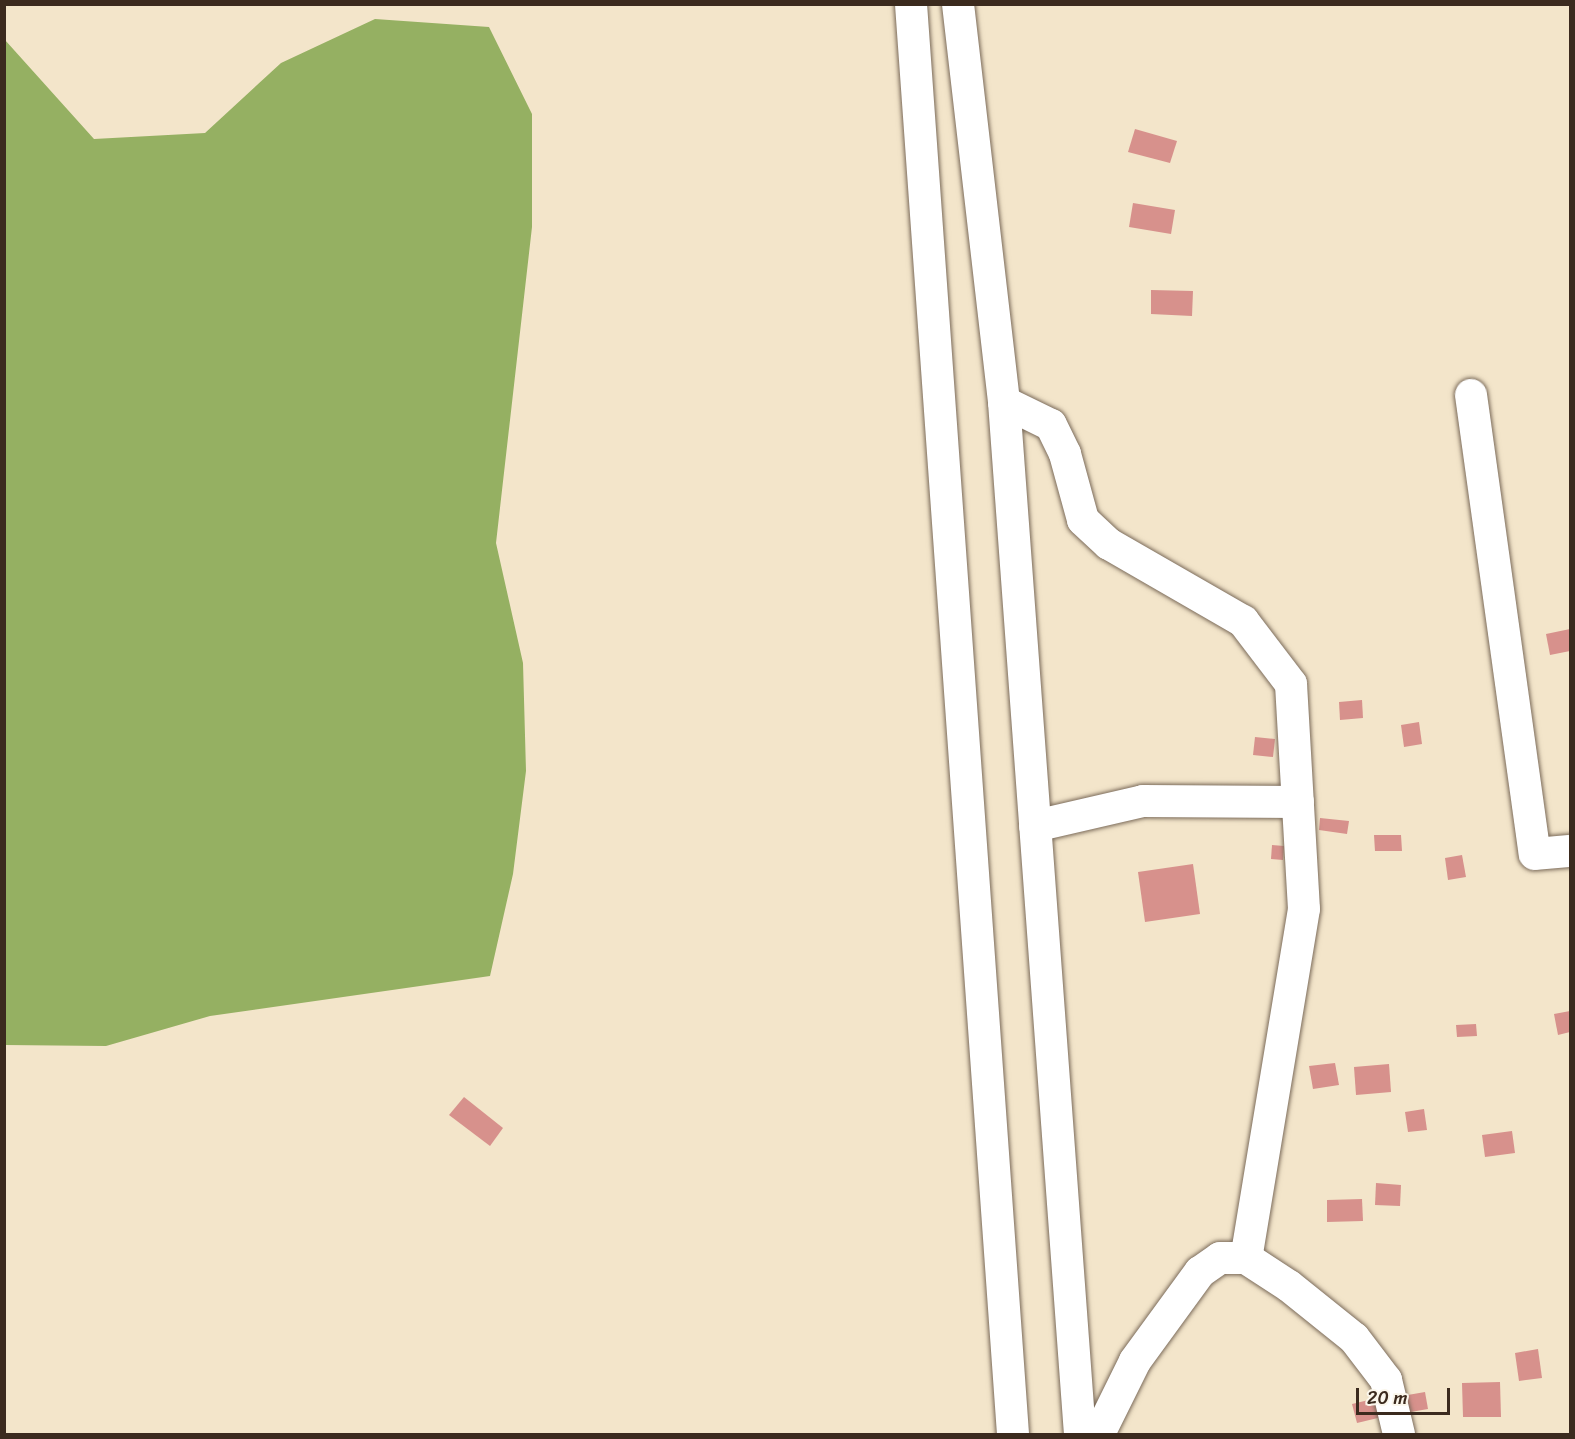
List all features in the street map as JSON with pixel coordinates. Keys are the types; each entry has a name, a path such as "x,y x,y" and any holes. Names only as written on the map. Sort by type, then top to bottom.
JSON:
{"street":[{"path":"911,4 1013,1434"},
{"path":"958,4 1004,402 1080,1434"},
{"path":"1471,395 1535,854 1570,851"},
{"path":"1004,402 1051,426 1065,454 1083,520 1109,544 1243,621 1291,684 1304,909 1246,1258"},
{"path":"1035,826 1143,801 1299,802"},
{"path":"1099,1434 1135,1361 1200,1272 1220,1258 1246,1258 1289,1286 1354,1338 1386,1380 1399,1434"}],"green space":[{"path":"375,19 489,27 532,114 532,227 496,543 523,663 526,771 513,874 490,976 210,1016 106,1046 5,1045 5,40 94,139 205,133 281,63"}],"building":[{"path":"1135,129 1177,141 1170,163 1128,152"},
{"path":"1133,203 1175,210 1171,234 1129,227"},
{"path":"1151,290 1193,291 1192,316 1151,314"},
{"path":"1570,629 1570,651 1550,655 1546,634"},
{"path":"1362,700 1363,718 1340,720 1339,702"},
{"path":"1419,722 1422,744 1404,747 1401,725"},
{"path":"1255,737 1275,739 1273,757 1253,755"},
{"path":"1320,818 1349,821 1347,834 1319,830"},
{"path":"1374,835 1401,835 1402,851 1375,851"},
{"path":"1272,845 1284,846 1283,860 1271,859"},
{"path":"1462,855 1466,877 1448,880 1445,858"},
{"path":"1193,864 1200,914 1145,922 1138,872"},
{"path":"1570,1011 1570,1032 1558,1035 1554,1014"},
{"path":"1476,1024 1477,1036 1457,1037 1456,1025"},
{"path":"1335,1063 1339,1085 1313,1089 1309,1066"},
{"path":"1389,1064 1391,1092 1356,1095 1354,1067"},
{"path":"464,1097 503,1128 490,1146 449,1115"},
{"path":"1424,1109 1427,1130 1408,1132 1405,1112"},
{"path":"1512,1131 1515,1153 1485,1157 1482,1135"},
{"path":"1376,1183 1401,1185 1400,1206 1375,1205"},
{"path":"1362,1199 1363,1221 1327,1222 1327,1200"},
{"path":"1538,1349 1542,1378 1519,1381 1515,1353"},
{"path":"1500,1382 1501,1417 1463,1417 1462,1383"},
{"path":"1425,1392 1428,1409 1405,1413 1402,1396"},
{"path":"1377,1398 1382,1417 1357,1423 1352,1404"}]}
